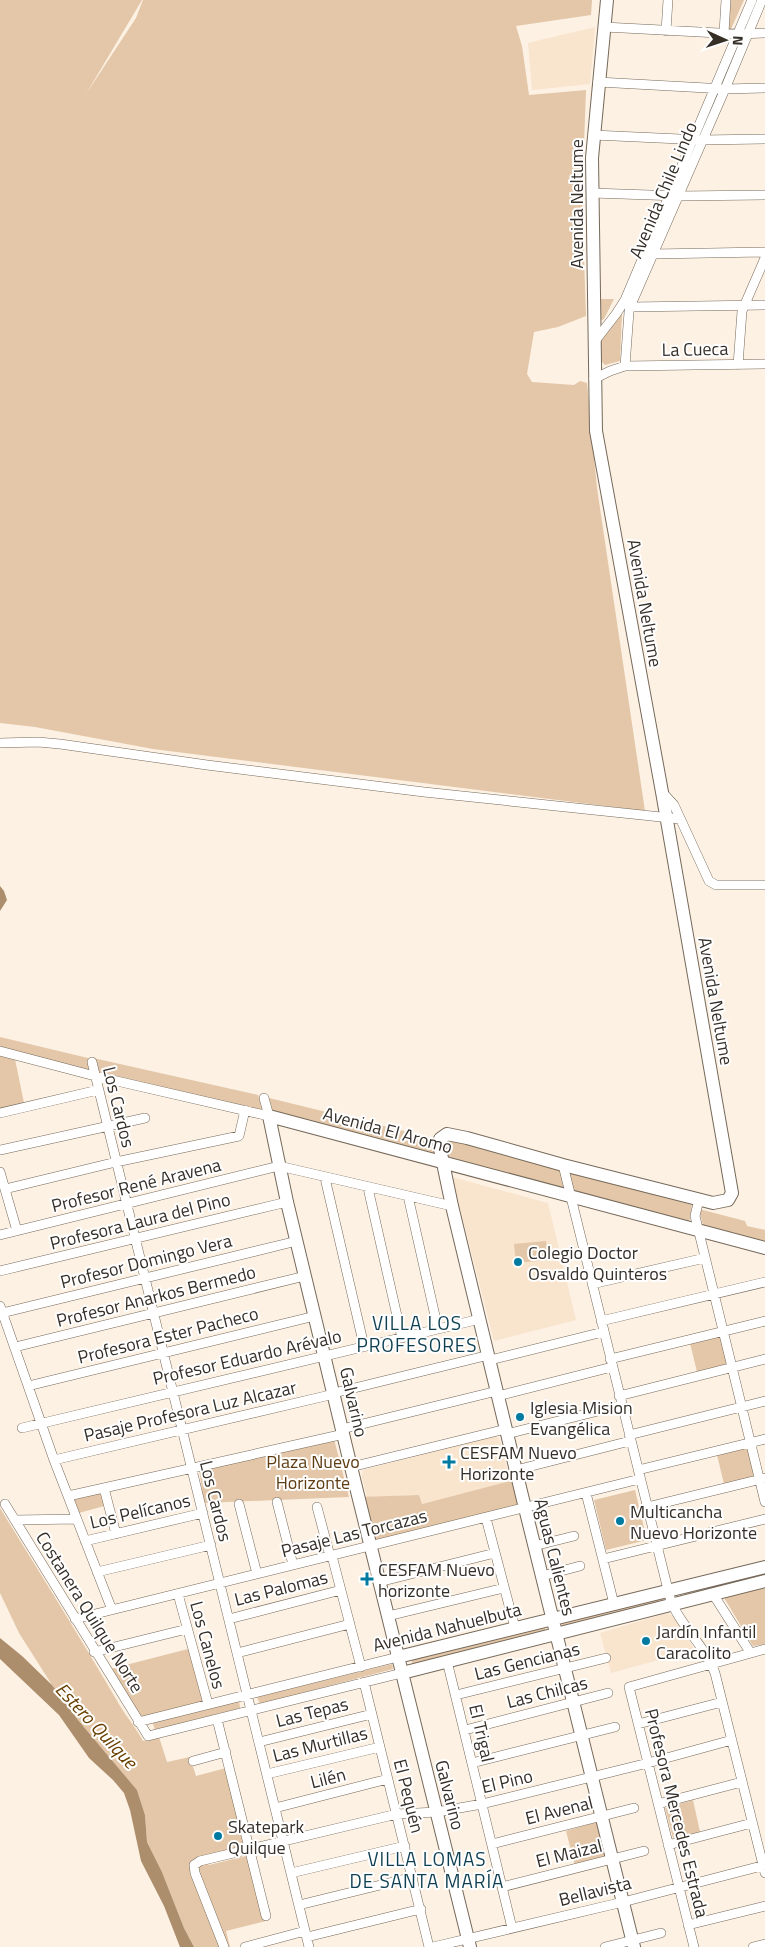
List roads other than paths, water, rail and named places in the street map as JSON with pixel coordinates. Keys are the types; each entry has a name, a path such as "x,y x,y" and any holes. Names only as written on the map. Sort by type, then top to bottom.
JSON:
{"street":[{"name":"Avenida Neltume","path":"607,0 593,135 592,193 596,341 594,379 596,431 732,1188 730,1197 724,1202"},
{"path":"666,31 668,0"},
{"path":"724,33 726,0"},
{"name":"Avenida Chile Lindo","path":"625,366 628,312 698,140 714,89 752,0"},
{"name":"Avenida Chile Lindo","path":"698,140 725,89 762,0"},
{"path":"604,27 738,34 765,32"},
{"path":"598,82 714,89 765,88"},
{"path":"593,135 698,140 765,139"},
{"path":"592,193 675,196 765,195"},
{"name":"Avenida Chile Lindo","path":"596,341 625,300 675,196"},
{"path":"653,254 765,252"},
{"path":"738,364 744,305 765,258"},
{"path":"630,307 765,305"},
{"name":"La Cueca","path":"625,366 765,364"},
{"path":"594,379 625,366"},
{"path":"0,743 38,742 60,744 207,765 424,792 680,819"},
{"path":"662,792 674,805 709,881 716,884 765,885"},
{"name":"Avenida El Aromo","path":"0,1051 95,1076 269,1116 765,1248"},
{"name":"Los Cardos","path":"92,1062 309,1947"},
{"path":"0,1113 98,1090"},
{"name":"Galvarino","path":"264,1098 287,1202 370,1546 469,1942"},
{"path":"5,1188 239,1136 244,1110"},
{"path":"0,1150 145,1118"},
{"name":"Avenida El Aromo","path":"439,1144 441,1137 449,1134 700,1200 713,1203 724,1202"},
{"name":"Aguas Calientes","path":"439,1144 452,1206 534,1546 633,1944"},
{"path":"563,1165 569,1196 672,1605 712,1665 764,1868"},
{"path":"279,1166 452,1206"},
{"name":"Profesor René Aravena","path":"0,1235 279,1166"},
{"path":"0,1172 17,1231"},
{"path":"325,1178 364,1346"},
{"path":"368,1188 402,1338"},
{"path":"408,1196 438,1329"},
{"path":"700,1200 695,1216 750,1443 762,1479 765,1502"},
{"name":"Profesora Laura del Pino","path":"0,1271 287,1202"},
{"name":"Profesor Domingo Vera","path":"1,1309 145,1278 297,1241"},
{"path":"592,1284 706,1258"},
{"name":"Profesor Anarkos Bermedo","path":"14,1348 306,1276"},
{"path":"600,1321 765,1282"},
{"path":"1,1309 54,1460 112,1610"},
{"name":"Profesora Ester Pacheco","path":"28,1386 315,1316"},
{"name":"Profesor Eduardo Arévalo","path":"22,1428 480,1319"},
{"path":"68,1496 498,1393 611,1363 723,1330 765,1321"},
{"name":"Pasaje Profesora Luz Alcazar","path":"54,1460 334,1393 604,1332"},
{"path":"351,1467 507,1431 765,1359"},
{"path":"516,1470 765,1401"},
{"path":"638,1470 765,1439"},
{"path":"647,1507 762,1479"},
{"name":"Pasaje Las Torcazas","path":"75,1619 640,1480"},
{"path":"104,1488 116,1534"},
{"path":"586,1493 614,1604"},
{"path":"277,1502 293,1565"},
{"name":"Costanera Quilque Norte","path":"5,1504 94,1652 148,1736"},
{"path":"239,1504 257,1574"},
{"path":"317,1507 361,1666"},
{"name":"Los Pelícanos","path":"85,1541 202,1513"},
{"path":"486,1518 515,1628"},
{"path":"603,1559 765,1518"},
{"path":"14,1520 77,1519"},
{"path":"534,1546 574,1536"},
{"path":"97,1572 210,1545"},
{"path":"379,1582 495,1553"},
{"path":"542,1576 580,1566"},
{"name":"Avenida Nahuelbuta","path":"138,1722 765,1567"},
{"name":"Avenida Nahuelbuta","path":"148,1736 765,1581"},
{"path":"388,1616 504,1588"},
{"name":"Las Palomas","path":"229,1618 341,1590"},
{"name":"Los Canelos","path":"178,1594 208,1704"},
{"path":"714,1594 750,1652"},
{"path":"237,1654 350,1624"},
{"path":"94,1652 187,1629"},
{"path":"712,1665 765,1649"},
{"name":"Las Gencianas","path":"456,1695 606,1658"},
{"name":"El Trigal","path":"447,1661 512,1928"},
{"name":"Profesora Mercedes Estrada","path":"694,1947 629,1687 712,1665"},
{"name":"El Pequén","path":"364,1682 431,1947"},
{"name":"Las Chilcas","path":"465,1730 608,1694"},
{"path":"638,1724 722,1702"},
{"name":"Las Tepas","path":"259,1742 372,1714"},
{"path":"217,1719 266,1916"},
{"path":"472,1763 615,1727"},
{"name":"El Pino","path":"224,1947 195,1872 194,1865 200,1861 397,1814 437,1812 482,1804 732,1740"},
{"name":"Las Murtillas","path":"267,1774 380,1746"},
{"path":"192,1760 226,1752"},
{"name":"Lilén","path":"275,1808 388,1780"},
{"path":"658,1804 742,1782"},
{"name":"El Avenal","path":"492,1844 634,1808"},
{"path":"668,1845 752,1823"},
{"path":"291,1873 405,1846"},
{"name":"El Maizal","path":"502,1887 644,1851"},
{"name":"Bellavista","path":"431,1947 469,1942 512,1928 764,1868"},
{"path":"299,1905 413,1877"},
{"path":"688,1925 765,1906"},
{"path":"245,1947 421,1909"},
{"path":"605,1947 633,1944 661,1933"},
{"path":"753,1947 765,1944"}],"place":[{"name":"Colegio Doctor Osvaldo Quinteros","path":"518,1262"},
{"name":"Iglesia Mision Evangélica","path":"520,1417"},
{"name":"CESFAM Nuevo Horizonte","path":"449,1462"},
{"name":"Multicancha Nuevo Horizonte","path":"620,1521"},
{"name":"CESFAM Nuevo horizonte","path":"367,1579"},
{"name":"Jardín Infantil Caracolito","path":"646,1641"},
{"name":"Skatepark Quilque","path":"218,1836"}],"district":[{"name":"VILLA LOS PROFESORES","path":"417,1333"},
{"name":"VILLA LOMAS DE SANTA MARÍA","path":"427,1869"}],"park label":[{"name":"Plaza Nuevo Horizonte","path":"313,1471"}],"water label":[{"name":"Estero Quilque","path":"97,1725"}]}
